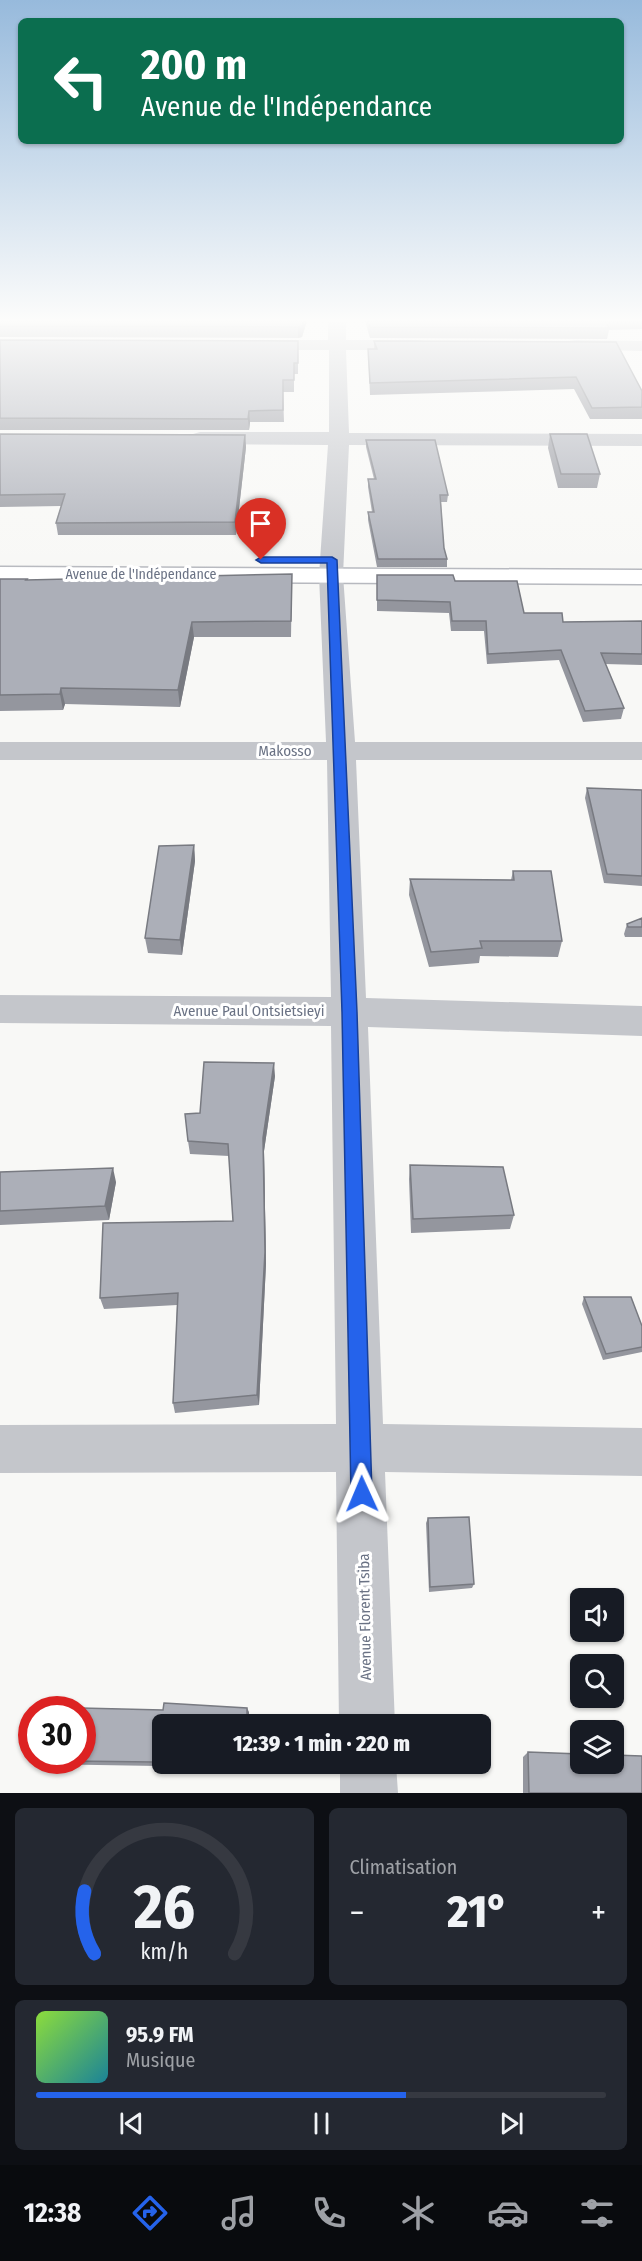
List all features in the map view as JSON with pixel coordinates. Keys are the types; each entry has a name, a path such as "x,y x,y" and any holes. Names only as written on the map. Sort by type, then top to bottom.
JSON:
{"street":[{"name":"Avenue Florent Tsiba","path":"338,405 339,439 332,567 341,751 349,1012 367,1714"},
{"path":"175,438 642,440"},
{"name":"Avenue de l'Indépendance","path":"0,560 332,567 642,578"},
{"name":"Avenue de l'Indépendance","path":"0,574 642,562"},
{"name":"Makosso","path":"0,751 642,751"},
{"name":"Avenue Paul Ontsietsieyi","path":"0,1009 349,1012 642,1021"},
{"path":"0,1449 360,1448 642,1452"},
{"path":"368,1774 369,1793"}],"building":[{"path":"0,405 283,405 283,410 249,411 248,419 0,418"},
{"path":"590,405 642,405 642,407 592,408"},
{"path":"0,434 245,435 235,522 56,523 65,494 0,495"},
{"path":"550,434 587,434 600,474 561,474"},
{"path":"366,440 435,440 448,495 440,495 447,559 378,559 368,512 374,512 368,479 376,479"},
{"path":"292,574 291,621 192,622 178,690 61,688 60,694 0,695 0,579"},
{"path":"377,575 453,575 455,581 517,581 524,613 562,613 563,622 642,621 642,654 601,653 624,708 585,711 561,650 488,654 486,621 452,621 450,602 377,600"},
{"path":"587,788 642,790 642,876 607,874"},
{"path":"194,845 180,940 145,938 159,846"},
{"path":"513,871 551,871 562,941 480,941 482,948 431,952 410,879 514,880"},
{"path":"642,918 642,927 628,927 627,924"},
{"path":"204,1062 274,1063 263,1138 265,1252 257,1395 173,1403 178,1293 100,1298 103,1223 233,1221 228,1144 188,1141 185,1114 200,1113"},
{"path":"410,1165 503,1167 514,1215 413,1219"},
{"path":"113,1168 105,1206 0,1211 0,1172"},
{"path":"584,1297 631,1297 642,1326 642,1347 606,1354"},
{"path":"469,1517 474,1584 430,1587 428,1518"},
{"path":"164,1703 247,1708 247,1714 152,1714 152,1762 96,1761 96,1708 163,1710"},
{"path":"528,1752 570,1754 570,1774 624,1774 624,1755 642,1756 642,1793 529,1793"}],"route":[{"path":"261,560 332,560 341,751 362,1494"}]}
